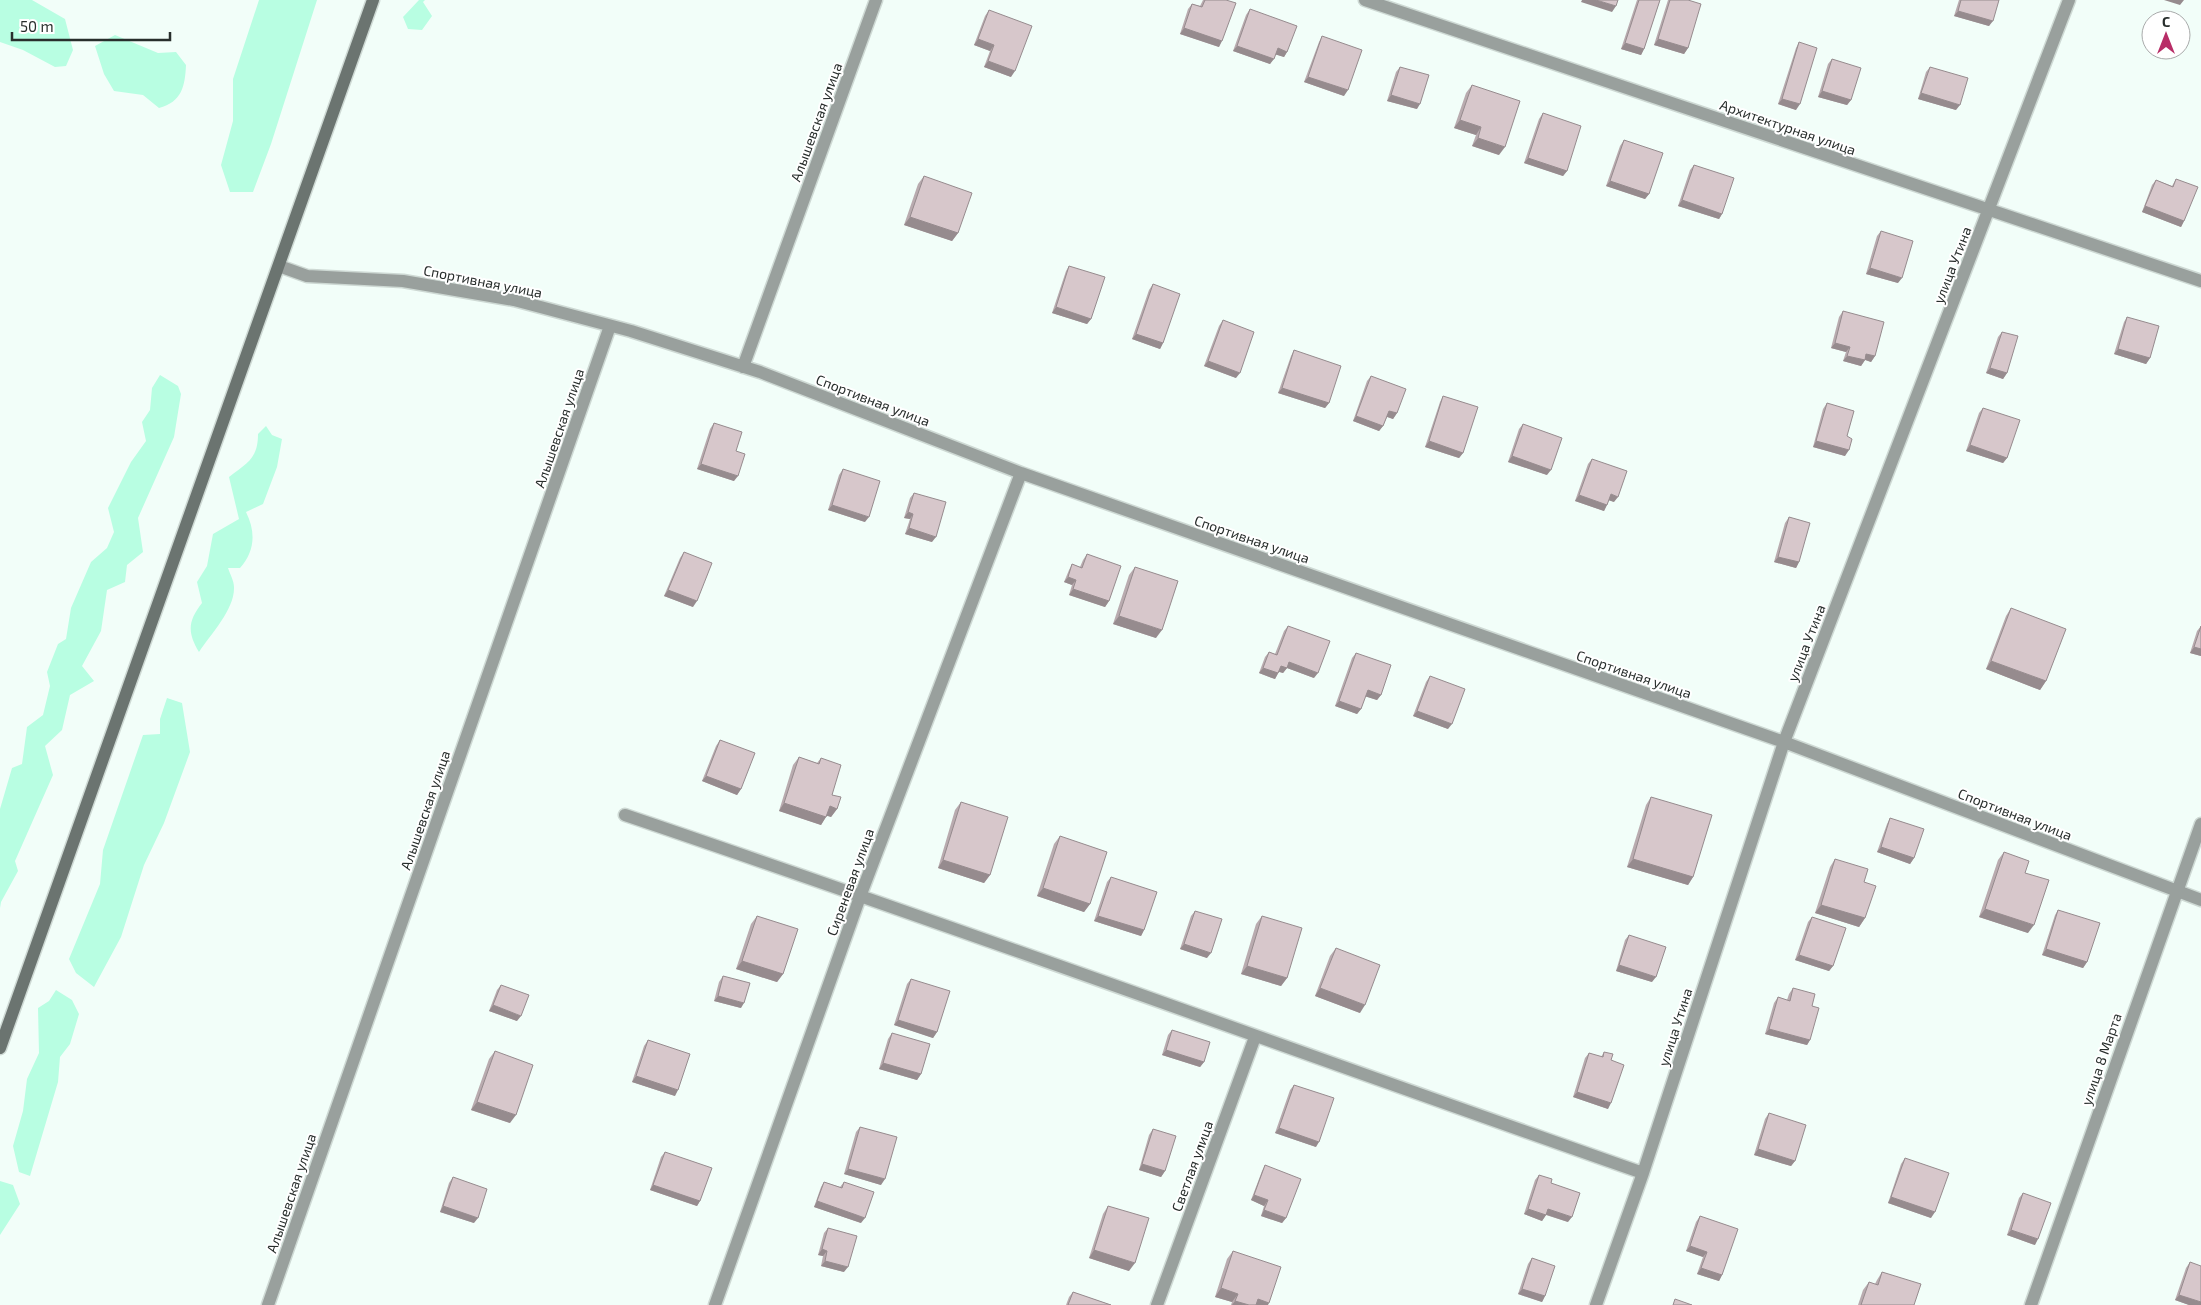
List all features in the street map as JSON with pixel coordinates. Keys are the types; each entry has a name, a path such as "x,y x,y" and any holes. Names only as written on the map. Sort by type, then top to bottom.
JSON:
{"main road":[{"path":"0,1048 373,0"}],"street":[{"name":"Алышевская улица","path":"743,367 876,0"},
{"name":"Архитектурная улица","path":"1365,0 2201,281"},
{"name":"улица Утина","path":"1596,1305 1643,1173 1784,742 2069,0"},
{"name":"Спортивная улица","path":"279,266 308,276 403,281 514,300 610,326 743,367 1021,473 1784,742 2201,900"},
{"name":"Алышевская улица","path":"268,1305 610,326"},
{"name":"Сиреневая улица","path":"715,1305 861,894 1021,473"},
{"path":"625,815 861,894 1255,1037 1643,1173"},
{"name":"улица 8 Марта","path":"2031,1305 2201,824"},
{"name":"Светлая улица","path":"1157,1305 1255,1037"}],"green space":[{"path":"0,0 32,0 65,19 73,50 66,66 55,67 23,50 0,42"},
{"path":"259,0 317,0 271,144 253,192 230,192 221,165 233,121 233,79"},
{"path":"419,0 425,0 423,2 432,16 422,30 408,29 403,17"},
{"path":"115,35 158,53 176,52 186,65 185,80 181,92 173,102 159,108 143,95 114,91 104,74 95,46"},
{"path":"160,375 178,386 181,394 174,437 138,518 143,552 127,565 125,582 107,590 101,631 82,666 94,681 70,695 62,730 45,746 53,775 15,861 18,871 1,902 0,908 0,809 12,768 22,764 27,727 43,715 50,686 47,672 58,644 66,639 71,608 91,562 107,548 114,532 108,508 131,462 146,441 142,422 150,410 152,388"},
{"path":"266,426 272,435 282,439 277,467 263,504 246,512 252,534 249,555 240,568 228,568 234,587 231,604 199,652 191,632 194,615 202,603 197,582 207,566 213,534 239,519 229,477 254,455 258,434"},
{"path":"167,698 182,703 190,752 164,823 144,865 121,937 94,987 76,973 69,959 100,884 103,850 143,735 160,734 160,719"},
{"path":"56,990 72,1000 79,1014 70,1044 60,1057 58,1082 30,1176 19,1172 13,1146 23,1111 27,1079 39,1053 38,1008 49,1001"},
{"path":"0,1181 13,1185 20,1204 0,1235"}],"building":[{"path":"1205,0 1226,0 1236,3 1222,41 1184,28 1192,4 1202,7"},
{"path":"1596,0 1618,0 1616,6"},
{"path":"1639,0 1660,0 1644,49 1625,43"},
{"path":"1670,0 1688,0 1701,4 1688,48 1658,39"},
{"path":"1961,0 1999,0 1993,21 1958,11"},
{"path":"1250,9 1297,26 1287,52 1278,48 1274,59 1237,46"},
{"path":"989,10 1032,26 1015,71 988,61 994,45 978,39"},
{"path":"1322,36 1362,50 1348,90 1308,77"},
{"path":"1799,42 1817,48 1800,104 1782,99"},
{"path":"1832,59 1861,68 1851,100 1822,91"},
{"path":"1400,67 1429,75 1420,104 1391,95"},
{"path":"1930,67 1968,78 1960,105 1921,93"},
{"path":"1472,85 1520,101 1505,147 1478,138 1481,127 1460,120"},
{"path":"1543,113 1581,126 1567,171 1528,158"},
{"path":"1624,140 1663,153 1649,194 1610,181"},
{"path":"1694,165 1734,178 1722,214 1682,200"},
{"path":"924,176 972,193 958,233 910,217"},
{"path":"2176,179 2198,187 2184,221 2145,206 2156,180 2173,187"},
{"path":"1881,231 1913,241 1902,278 1870,268"},
{"path":"1069,266 1105,277 1091,319 1056,307"},
{"path":"1153,284 1180,294 1163,343 1136,334"},
{"path":"1843,311 1884,322 1875,356 1866,354 1865,360 1847,356 1850,347 1835,343"},
{"path":"2127,317 2159,326 2150,358 2118,349"},
{"path":"1223,320 1254,332 1240,373 1208,361"},
{"path":"2002,332 2018,336 2007,373 1990,368"},
{"path":"1294,350 1341,366 1329,403 1282,388"},
{"path":"1371,376 1406,389 1397,413 1389,411 1383,426 1356,416"},
{"path":"1443,396 1478,407 1463,453 1429,441"},
{"path":"1827,403 1854,411 1847,436 1852,439 1849,450 1816,441"},
{"path":"1983,408 2020,420 2007,458 1970,445"},
{"path":"714,423 742,432 736,451 745,454 738,476 701,464"},
{"path":"1523,424 1562,438 1551,470 1512,456"},
{"path":"1592,459 1627,471 1618,497 1611,494 1607,505 1579,495"},
{"path":"843,469 880,481 869,517 832,505"},
{"path":"914,493 946,502 936,537 909,528 913,514 908,512"},
{"path":"1789,517 1810,523 1799,562 1778,557"},
{"path":"684,552 712,563 697,601 668,590"},
{"path":"1087,554 1121,566 1109,601 1073,589 1076,580 1068,577 1072,564 1082,568"},
{"path":"1135,567 1178,581 1162,630 1119,616"},
{"path":"2011,608 2066,629 2046,681 1991,661"},
{"path":"1288,626 1330,641 1318,673 1289,662 1287,668 1281,666 1278,673 1263,668 1269,652 1277,655"},
{"path":"2201,626 2201,649 2194,647"},
{"path":"1356,653 1391,665 1381,695 1368,690 1361,709 1339,701"},
{"path":"1430,676 1465,689 1452,724 1417,711"},
{"path":"720,740 755,753 741,789 706,776"},
{"path":"799,757 819,764 821,758 841,765 832,795 841,797 837,809 830,806 826,817 784,803"},
{"path":"1651,797 1712,815 1693,877 1633,859"},
{"path":"961,802 1008,817 990,875 943,860"},
{"path":"1890,818 1924,829 1914,858 1881,847"},
{"path":"1060,836 1107,852 1090,904 1043,888"},
{"path":"2004,852 2029,861 2025,873 2049,880 2034,925 1985,909"},
{"path":"1835,859 1868,869 1864,882 1876,886 1865,918 1821,905"},
{"path":"1111,877 1157,892 1144,930 1098,916"},
{"path":"2058,910 2100,923 2087,962 2046,949"},
{"path":"1195,911 1222,919 1211,953 1184,944"},
{"path":"757,916 798,929 783,974 742,961"},
{"path":"1262,916 1302,928 1287,978 1247,966"},
{"path":"1812,917 1846,928 1833,966 1799,955"},
{"path":"1629,935 1666,947 1656,977 1619,965"},
{"path":"1336,948 1380,965 1365,1005 1320,988"},
{"path":"723,976 750,983 744,1003 718,996"},
{"path":"911,979 950,991 937,1032 898,1020"},
{"path":"501,985 529,995 521,1016 493,1005"},
{"path":"1793,988 1815,994 1812,1006 1819,1008 1810,1040 1769,1029 1778,997 1790,1001"},
{"path":"1172,1030 1210,1042 1204,1062 1166,1050"},
{"path":"892,1033 930,1044 921,1074 883,1063"},
{"path":"648,1040 690,1054 678,1090 636,1076"},
{"path":"495,1051 533,1065 516,1115 477,1102"},
{"path":"1604,1052 1613,1054 1611,1060 1624,1065 1611,1103 1577,1092 1589,1053 1603,1057"},
{"path":"1294,1085 1334,1098 1319,1142 1279,1128"},
{"path":"1769,1113 1806,1125 1795,1161 1758,1149"},
{"path":"860,1127 897,1137 885,1179 848,1169"},
{"path":"1153,1129 1176,1136 1165,1171 1142,1164"},
{"path":"665,1152 712,1168 700,1201 653,1185"},
{"path":"1905,1158 1949,1173 1935,1212 1891,1197"},
{"path":"1265,1165 1301,1179 1286,1218 1264,1210 1268,1200 1254,1195"},
{"path":"1539,1175 1552,1179 1551,1183 1580,1193 1572,1217 1548,1209 1546,1215 1528,1209"},
{"path":"453,1177 487,1189 478,1218 443,1206"},
{"path":"824,1182 842,1188 844,1182 874,1192 865,1218 817,1201"},
{"path":"2023,1193 2051,1203 2038,1239 2011,1230"},
{"path":"1108,1206 1149,1218 1135,1263 1094,1250"},
{"path":"1700,1216 1738,1229 1722,1275 1701,1268 1707,1252 1690,1246"},
{"path":"828,1228 857,1236 848,1267 825,1261 827,1251 822,1249"},
{"path":"1233,1251 1281,1267 1269,1303 1258,1299 1256,1305 1235,1301 1238,1294 1221,1288"},
{"path":"1532,1258 1555,1266 1545,1296 1522,1289"},
{"path":"2190,1262 2201,1266 2201,1302 2179,1295"},
{"path":"1882,1272 1921,1284 1914,1305 1861,1305 1869,1282 1878,1285"},
{"path":"1073,1292 1111,1305 1068,1305"},
{"path":"1675,1299 1692,1305 1673,1305"}]}
